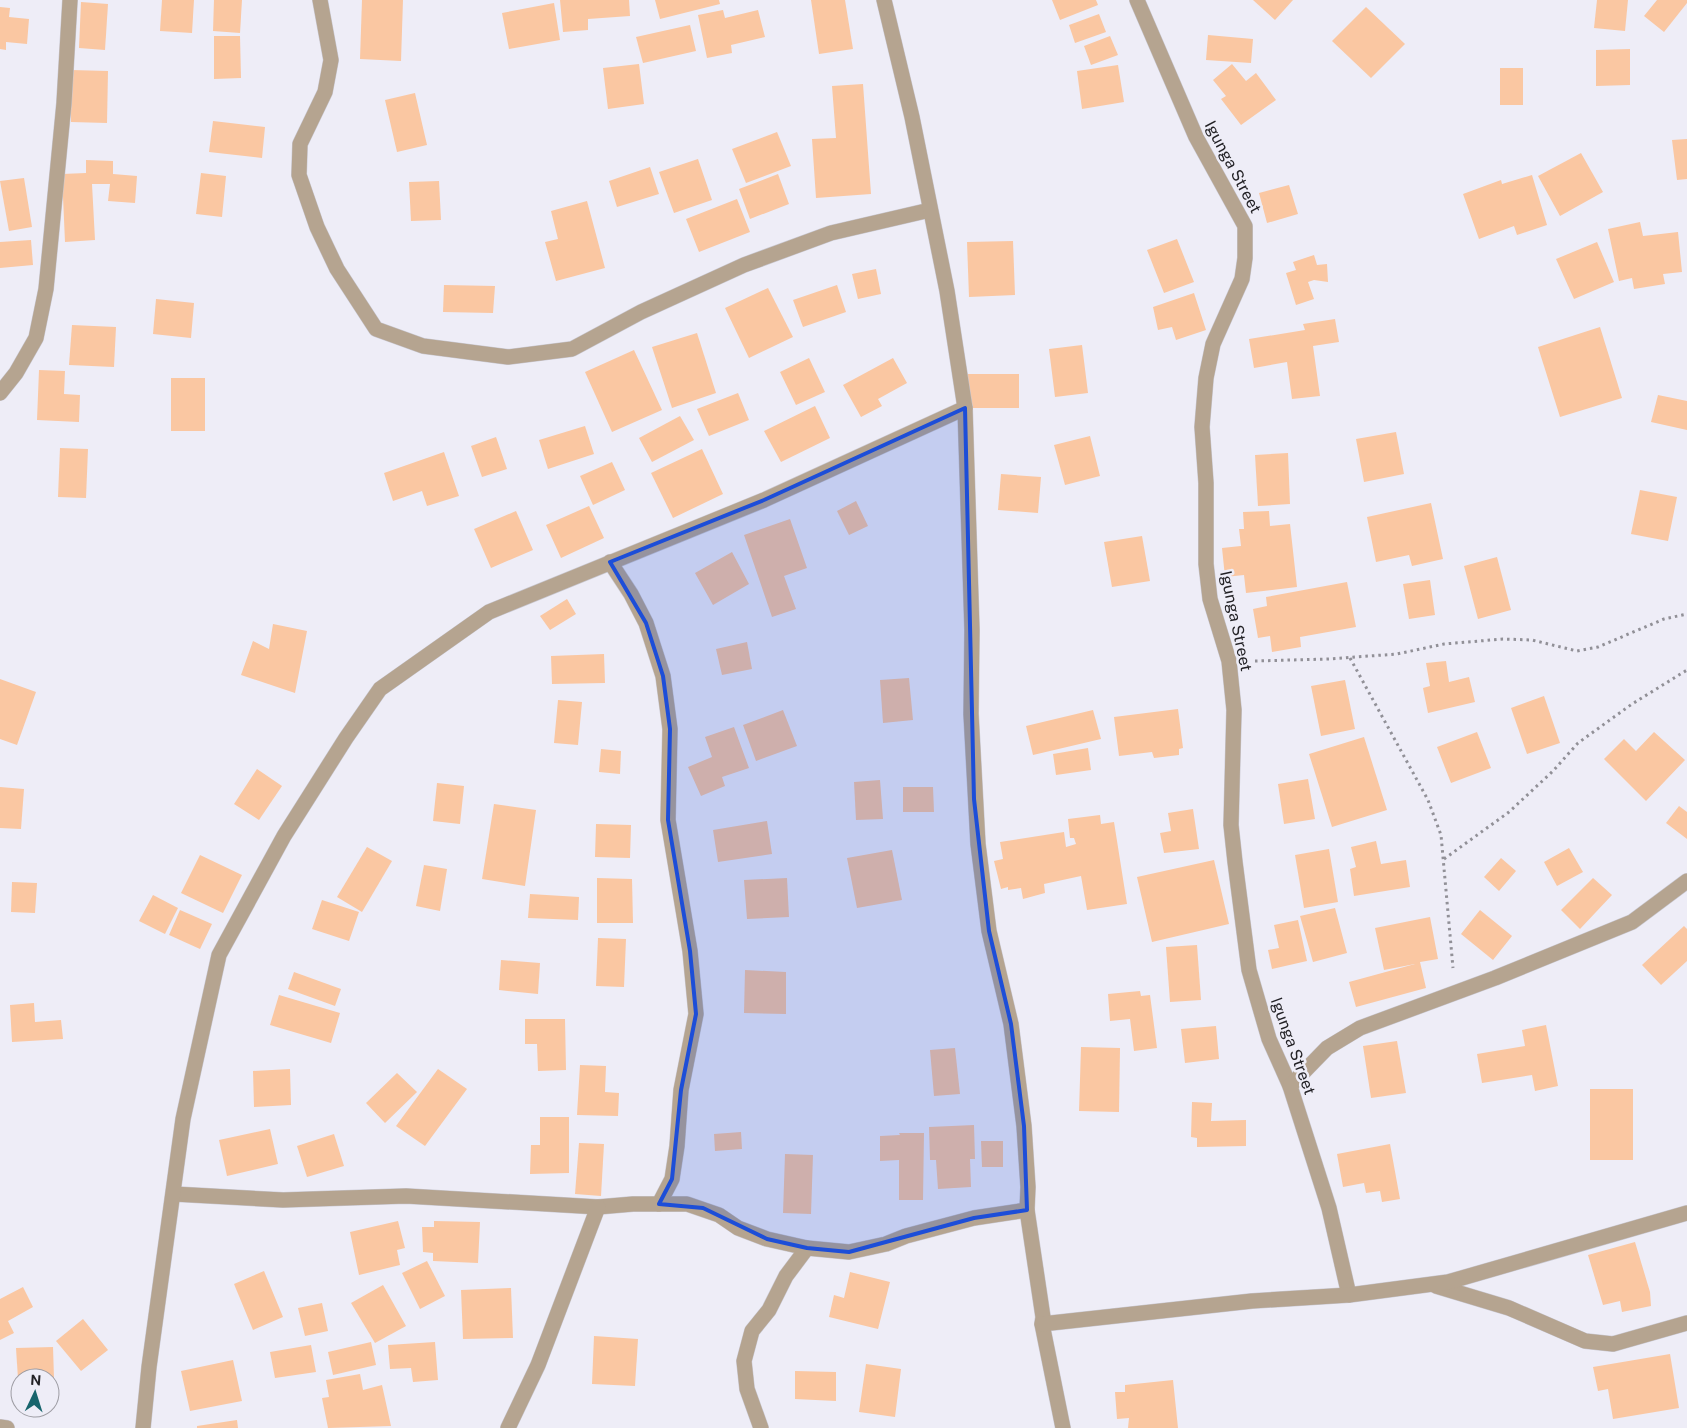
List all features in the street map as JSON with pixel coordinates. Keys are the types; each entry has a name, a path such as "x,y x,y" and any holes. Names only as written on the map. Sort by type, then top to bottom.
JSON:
{"street":[{"path":"0,393 16,373 36,338 46,289 64,103 70,0"},
{"path":"320,0 331,60 325,92 300,144 299,175 317,227 337,269 376,329 423,346 508,357 572,349 641,312 744,265 831,233 930,210"},
{"path":"884,0 912,118 947,291 965,408 972,630 971,714 974,799 982,883 989,931 1011,1024 1024,1126 1028,1187 1027,1210 1043,1317 1042,1324 1063,1428"},
{"name":"Igunga Street","path":"1136,0 1196,137 1245,226 1245,258 1242,279 1213,344 1206,378 1202,426 1206,483 1206,564 1210,599 1230,662 1234,710 1231,825 1249,970 1269,1039 1290,1086 1329,1208 1349,1295"},
{"path":"143,1428 149,1367 183,1119 192,1069 220,954 284,836 346,738 380,689 489,612 764,500 965,408"},
{"path":"610,562 631,594 646,623 663,676 670,729 668,820 690,951 696,1014 681,1090 677,1146 672,1179 659,1204"},
{"path":"1290,1086 1327,1048 1360,1028 1456,993 1632,922 1687,881"},
{"path":"174,1194 283,1200 406,1196 598,1207 687,1204 719,1215 738,1228 766,1239 807,1248 849,1252 886,1244 906,1236 974,1218 1027,1210"},
{"path":"508,1428 538,1365 598,1207"},
{"path":"1042,1324 1252,1301 1349,1295 1430,1284 1476,1274 1687,1213"},
{"path":"761,1428 746,1389 744,1361 752,1331 769,1310 786,1276 807,1248"},
{"path":"1430,1284 1509,1308 1585,1341 1613,1344 1687,1323"},
{"path":"0,1426 7,1428"}],"path":[{"path":"1230,662 1350,658 1397,654 1444,644 1503,639 1532,640 1578,651 1598,647 1649,625 1687,614"},
{"path":"1350,658 1428,800 1441,835 1456,993"},
{"path":"1444,860 1509,812 1554,771 1578,743 1632,704 1687,670"}],"highlighted area":[{"path":"965,408 974,799 989,931 1011,1024 1024,1126 1027,1210 974,1218 849,1252 807,1248 767,1239 703,1208 659,1204 672,1179 681,1090 696,1014 690,951 668,820 670,729 663,676 646,623 610,562 764,500"}],"building":[{"path":"162,0 194,0 192,33 160,31"},
{"path":"214,0 242,0 240,33 213,31"},
{"path":"362,0 403,0 401,61 360,59"},
{"path":"560,0 629,0 630,16 588,19 588,30 563,32"},
{"path":"655,0 719,0 720,4 660,19"},
{"path":"811,0 845,0 853,49 819,54"},
{"path":"1052,0 1096,0 1098,5 1060,20"},
{"path":"1253,0 1293,0 1275,20"},
{"path":"1597,0 1628,0 1625,31 1594,28"},
{"path":"1657,0 1687,0 1687,3 1664,32 1644,16"},
{"path":"81,2 108,4 105,50 79,48"},
{"path":"554,3 560,40 509,49 502,13"},
{"path":"0,7 10,8 9,17 29,19 27,44 6,42 6,50 0,49"},
{"path":"1366,7 1405,44 1371,78 1332,41"},
{"path":"723,10 725,18 758,10 765,37 731,45 732,53 707,58 698,15"},
{"path":"1099,14 1106,32 1075,43 1069,25"},
{"path":"690,25 696,51 643,63 636,37"},
{"path":"1208,35 1253,39 1251,63 1206,60"},
{"path":"214,36 240,36 241,78 214,79"},
{"path":"1110,36 1118,55 1091,65 1084,46"},
{"path":"1630,49 1630,85 1596,86 1596,50"},
{"path":"639,64 644,104 608,109 603,68"},
{"path":"1232,64 1246,81 1256,73 1276,100 1241,125 1221,99 1226,96 1213,80"},
{"path":"1118,65 1124,102 1082,109 1077,71"},
{"path":"1500,68 1523,68 1523,105 1500,105"},
{"path":"71,70 108,71 107,123 71,122"},
{"path":"863,84 871,194 816,198 812,139 836,138 832,86"},
{"path":"415,93 427,145 397,152 385,100"},
{"path":"213,121 265,127 262,158 209,152"},
{"path":"777,132 791,166 746,183 732,149"},
{"path":"1687,139 1687,179 1677,180 1672,140"},
{"path":"1581,153 1603,192 1560,216 1538,176"},
{"path":"698,159 712,200 674,213 659,172"},
{"path":"86,160 113,161 113,174 137,176 135,203 108,201 110,184 92,184 95,240 65,242 62,174 86,173"},
{"path":"650,167 659,194 617,207 609,181"},
{"path":"201,173 226,176 222,217 196,214"},
{"path":"778,174 789,204 750,219 739,189"},
{"path":"1532,175 1547,225 1517,235 1514,226 1479,239 1463,194 1501,180 1502,184"},
{"path":"24,178 32,227 9,231 0,181"},
{"path":"439,181 441,220 411,221 409,182"},
{"path":"1289,185 1298,214 1267,223 1259,193"},
{"path":"737,199 750,232 699,252 686,219"},
{"path":"587,201 605,268 556,281 545,242 558,239 551,211"},
{"path":"1640,222 1643,236 1678,232 1682,272 1663,274 1665,284 1634,289 1632,278 1619,281 1608,229"},
{"path":"1177,239 1194,282 1164,293 1147,250"},
{"path":"31,240 33,265 0,268 0,242"},
{"path":"1013,241 1015,295 969,297 967,242"},
{"path":"1597,242 1614,282 1574,299 1556,259"},
{"path":"1314,255 1317,265 1327,264 1328,282 1314,280 1308,282 1314,299 1296,305 1286,273 1296,270 1293,262"},
{"path":"876,269 881,294 858,299 852,274"},
{"path":"444,285 495,286 493,313 443,312"},
{"path":"837,285 846,312 803,327 793,300"},
{"path":"768,288 793,337 749,358 725,308"},
{"path":"1194,293 1206,330 1176,340 1172,327 1158,330 1153,307"},
{"path":"156,299 194,303 191,338 153,334"},
{"path":"1335,319 1339,342 1313,346 1320,396 1292,399 1287,362 1254,368 1249,339 1305,330 1303,324"},
{"path":"72,325 116,327 114,367 69,365"},
{"path":"1600,327 1622,398 1560,417 1538,347"},
{"path":"697,333 716,393 672,408 652,347"},
{"path":"1082,345 1088,393 1055,397 1049,349"},
{"path":"634,350 662,410 612,432 585,372"},
{"path":"809,358 825,392 796,405 780,372"},
{"path":"893,358 907,383 878,399 882,406 861,417 843,385"},
{"path":"39,370 65,371 64,394 80,395 79,422 37,420"},
{"path":"965,374 1019,374 1019,408 966,408"},
{"path":"171,378 205,378 205,431 171,431"},
{"path":"738,393 749,420 709,436 697,409"},
{"path":"1658,395 1687,401 1687,430 1651,422"},
{"path":"815,406 830,438 781,462 764,431"},
{"path":"680,416 694,440 652,462 639,438"},
{"path":"585,426 594,454 548,469 539,440"},
{"path":"1396,432 1404,474 1364,482 1356,439"},
{"path":"1090,436 1100,476 1065,485 1054,445"},
{"path":"496,437 507,469 482,477 471,446"},
{"path":"60,448 88,449 86,498 58,497"},
{"path":"702,449 723,494 673,518 651,473"},
{"path":"444,452 459,496 427,506 422,491 393,501 384,473"},
{"path":"1288,453 1290,504 1258,506 1255,455"},
{"path":"612,462 625,490 593,505 580,476"},
{"path":"1001,474 1041,477 1038,513 998,510"},
{"path":"1640,490 1677,497 1668,541 1631,534"},
{"path":"856,501 868,526 849,535 837,511"},
{"path":"1431,503 1443,559 1412,566 1409,555 1376,562 1367,517"},
{"path":"589,506 604,538 561,558 546,525"},
{"path":"516,511 533,550 491,568 474,529"},
{"path":"1269,511 1270,526 1290,524 1297,587 1246,593 1244,575 1225,577 1222,548 1241,546 1239,529 1244,529 1243,512"},
{"path":"790,519 807,568 784,576 796,609 772,617 744,535"},
{"path":"1142,536 1150,581 1112,587 1104,542"},
{"path":"732,552 749,584 713,605 695,573"},
{"path":"1497,557 1511,610 1478,619 1464,566"},
{"path":"1430,580 1435,615 1409,619 1403,584"},
{"path":"1347,582 1356,627 1300,637 1301,647 1272,652 1270,636 1258,638 1253,609 1267,606 1266,597"},
{"path":"567,599 576,614 550,630 540,616"},
{"path":"273,624 307,631 295,693 241,675 253,641 269,649"},
{"path":"747,642 752,669 722,675 716,649"},
{"path":"604,654 605,683 552,684 551,656"},
{"path":"1446,661 1449,682 1469,677 1475,702 1428,713 1423,688 1430,686 1426,663"},
{"path":"909,678 913,720 883,723 880,680"},
{"path":"0,679 36,692 17,745 0,739"},
{"path":"1345,680 1355,729 1321,736 1311,686"},
{"path":"1544,696 1560,743 1527,754 1511,708"},
{"path":"558,700 582,702 578,745 554,743"},
{"path":"1178,709 1183,748 1179,749 1179,755 1154,758 1152,752 1119,756 1114,717"},
{"path":"783,710 797,746 756,761 743,725"},
{"path":"1093,710 1101,739 1033,755 1026,726"},
{"path":"734,727 749,768 722,777 725,786 701,796 688,767 712,757 705,737"},
{"path":"1477,732 1491,768 1451,783 1437,747"},
{"path":"1654,732 1685,760 1646,801 1604,759 1624,739 1636,751"},
{"path":"1364,737 1387,810 1332,827 1309,754"},
{"path":"1088,748 1091,770 1056,775 1053,754"},
{"path":"601,749 621,751 620,774 599,772"},
{"path":"257,769 282,786 259,820 234,804"},
{"path":"1308,779 1315,819 1284,824 1278,784"},
{"path":"880,780 883,819 856,820 854,782"},
{"path":"437,783 464,786 460,824 433,821"},
{"path":"0,787 24,789 21,829 0,828"},
{"path":"903,787 933,787 934,812 903,812"},
{"path":"494,804 536,810 525,886 482,879"},
{"path":"1679,806 1687,812 1687,839 1666,823"},
{"path":"1193,809 1199,849 1164,853 1160,833 1171,831 1168,813"},
{"path":"1100,815 1101,824 1114,822 1127,904 1087,910 1081,876 1044,884 1045,893 1023,899 1021,888 1008,890 1008,887 1001,889 994,861 1003,859 1000,842 1064,832 1066,847 1076,844 1074,838 1070,838 1068,819"},
{"path":"767,821 772,854 718,862 713,830"},
{"path":"596,824 631,825 630,858 595,857"},
{"path":"1376,841 1381,864 1406,860 1410,887 1354,896 1350,869 1356,867 1351,847"},
{"path":"367,847 392,861 362,912 337,897"},
{"path":"1569,848 1583,872 1557,886 1544,862"},
{"path":"1329,849 1338,902 1304,908 1295,855"},
{"path":"892,850 902,900 857,908 847,858"},
{"path":"200,855 242,875 223,913 181,893"},
{"path":"1501,858 1516,871 1499,891 1484,877"},
{"path":"1214,860 1229,924 1152,942 1137,877"},
{"path":"424,865 447,869 440,911 416,906"},
{"path":"597,878 632,879 633,923 597,923"},
{"path":"787,878 789,917 747,919 744,880"},
{"path":"1593,878 1612,895 1580,929 1561,910"},
{"path":"12,882 37,883 35,913 11,912"},
{"path":"530,894 579,897 578,920 528,918"},
{"path":"153,895 178,908 165,934 139,921"},
{"path":"322,900 359,912 349,941 312,929"},
{"path":"1335,908 1347,953 1313,962 1300,916"},
{"path":"180,910 212,924 200,949 169,935"},
{"path":"1480,910 1512,936 1493,960 1461,934"},
{"path":"1430,917 1438,959 1420,962 1426,988 1356,1007 1349,982 1415,964 1384,970 1375,928"},
{"path":"1298,920 1307,961 1272,969 1268,950 1279,948 1274,925"},
{"path":"1684,926 1687,929 1687,961 1661,985 1642,965"},
{"path":"598,938 626,939 624,987 596,986"},
{"path":"1197,945 1201,1000 1170,1002 1166,947"},
{"path":"501,960 540,963 538,994 499,990"},
{"path":"745,970 786,972 786,1014 744,1013"},
{"path":"294,972 341,989 335,1006 288,989"},
{"path":"1140,991 1141,996 1150,995 1157,1048 1134,1051 1130,1019 1110,1021 1108,994"},
{"path":"279,995 340,1013 331,1043 270,1025"},
{"path":"34,1003 35,1022 61,1020 63,1039 12,1042 10,1005"},
{"path":"525,1019 565,1019 566,1070 538,1071 537,1044 525,1044"},
{"path":"1546,1025 1558,1086 1535,1091 1532,1075 1482,1083 1477,1054 1525,1046 1522,1030"},
{"path":"1216,1026 1219,1059 1185,1063 1181,1029"},
{"path":"1397,1041 1406,1093 1371,1098 1363,1046"},
{"path":"1081,1047 1120,1048 1119,1112 1079,1111"},
{"path":"955,1048 960,1094 934,1096 930,1050"},
{"path":"580,1065 606,1066 605,1092 619,1093 618,1116 577,1115"},
{"path":"290,1069 291,1105 254,1107 253,1071"},
{"path":"438,1069 467,1089 425,1146 396,1126"},
{"path":"397,1073 417,1092 385,1123 366,1103"},
{"path":"1590,1089 1633,1089 1633,1160 1590,1160"},
{"path":"1192,1102 1212,1103 1211,1121 1246,1120 1246,1146 1197,1147 1197,1138 1191,1137"},
{"path":"540,1117 569,1117 569,1173 530,1174 531,1145 540,1145"},
{"path":"974,1125 975,1159 970,1159 971,1187 938,1189 936,1160 930,1160 929,1127"},
{"path":"270,1129 278,1164 227,1176 219,1140"},
{"path":"741,1132 742,1149 715,1151 714,1134"},
{"path":"899,1133 924,1133 923,1200 899,1200 899,1160 880,1161 880,1136 900,1135"},
{"path":"334,1134 344,1166 307,1177 297,1146"},
{"path":"981,1141 1003,1141 1003,1167 982,1167"},
{"path":"579,1143 604,1144 601,1196 575,1194"},
{"path":"1390,1144 1400,1199 1382,1202 1380,1191 1366,1193 1364,1183 1343,1187 1337,1154"},
{"path":"785,1154 813,1155 811,1214 783,1213"},
{"path":"398,1221 405,1248 397,1250 400,1265 359,1275 350,1232"},
{"path":"434,1221 480,1222 478,1263 433,1261 433,1253 423,1252 422,1227 434,1227"},
{"path":"1635,1242 1650,1292 1651,1306 1622,1312 1620,1301 1603,1305 1588,1255"},
{"path":"427,1261 445,1296 420,1309 402,1273"},
{"path":"264,1271 283,1317 253,1330 234,1284"},
{"path":"850,1272 890,1282 878,1329 829,1317 834,1295 844,1298"},
{"path":"383,1285 406,1326 375,1343 351,1303"},
{"path":"23,1287 33,1307 8,1321 14,1333 0,1340 0,1299"},
{"path":"511,1288 513,1338 463,1339 461,1290"},
{"path":"322,1303 328,1331 305,1336 298,1308"},
{"path":"83,1319 108,1350 81,1371 56,1341"},
{"path":"594,1336 638,1339 635,1386 592,1384"},
{"path":"371,1342 376,1365 333,1375 328,1352"},
{"path":"435,1342 438,1380 413,1382 411,1368 390,1369 388,1345"},
{"path":"311,1345 316,1372 275,1378 270,1352"},
{"path":"53,1347 54,1368 17,1368 16,1348"},
{"path":"1670,1354 1679,1408 1613,1419 1608,1389 1598,1391 1593,1367"},
{"path":"233,1360 242,1401 190,1411 181,1371"},
{"path":"866,1364 901,1369 895,1417 859,1412"},
{"path":"795,1371 836,1372 836,1401 795,1399"},
{"path":"360,1374 363,1390 382,1385 391,1426 328,1428 322,1398 329,1397 326,1380"},
{"path":"1173,1380 1178,1428 1128,1428 1129,1418 1117,1419 1115,1392 1125,1392 1125,1385"},
{"path":"237,1420 238,1428 197,1428 197,1426"}]}
